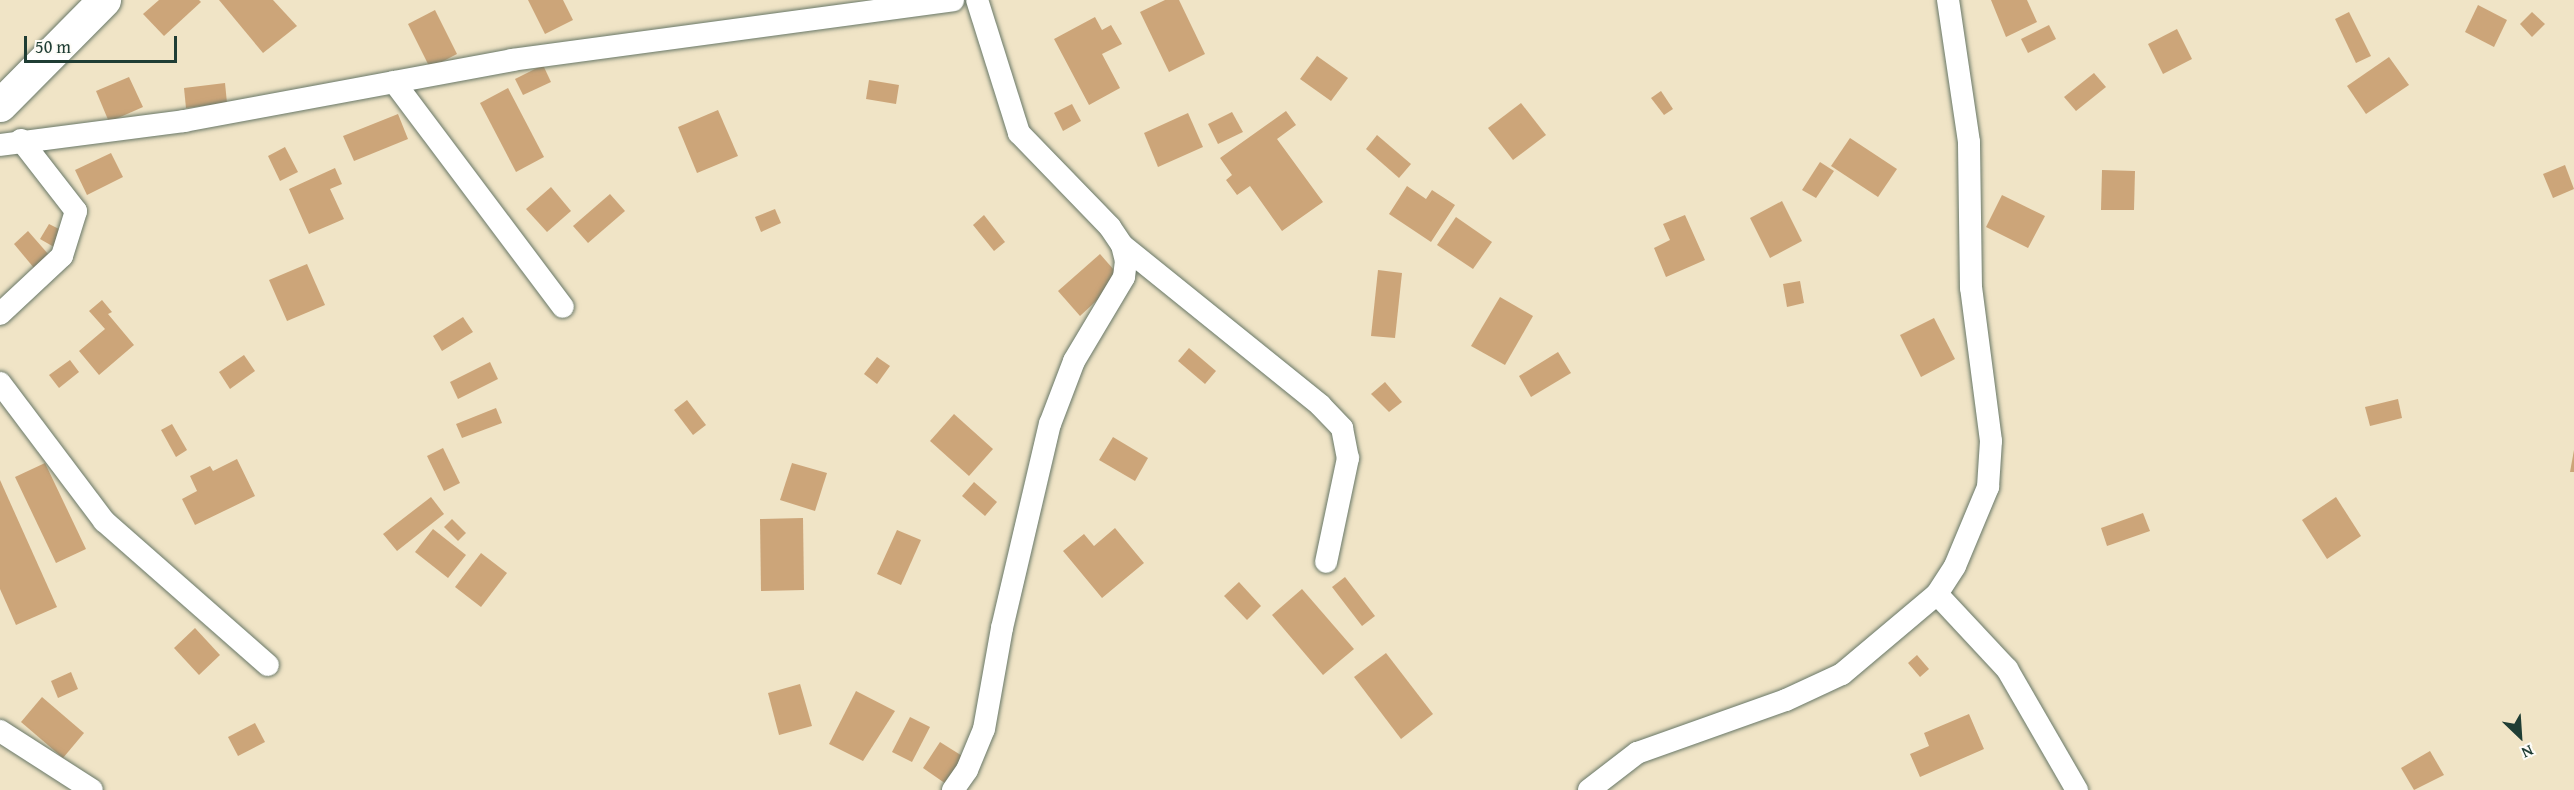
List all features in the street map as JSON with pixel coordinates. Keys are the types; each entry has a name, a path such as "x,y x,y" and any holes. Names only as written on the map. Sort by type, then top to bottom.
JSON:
{"main road":[{"path":"0,105 104,0"}],"street":[{"path":"11,142 184,121 512,60 953,0"},
{"path":"977,0 1019,133 1110,227 1122,245 1320,405 1342,428 1348,458 1326,562"},
{"path":"1589,790 1637,753 1786,700 1842,674 1937,594 1955,566 1988,486 1991,441 1971,288 1969,141 1948,0"},
{"path":"394,82 563,306"},
{"path":"0,314 62,256 76,212 11,142"},
{"path":"953,790 984,729 1002,628 1050,424 1074,361 1124,277 1126,261 1122,245"},
{"path":"0,383 104,520 268,665"},
{"path":"1937,594 2007,669 2077,790"},
{"path":"0,731 92,790"}],"building":[{"path":"159,0 199,0 201,2 164,36 143,14"},
{"path":"219,0 273,0 297,26 263,53"},
{"path":"528,0 563,0 573,20 545,34"},
{"path":"1165,0 1179,0 1205,54 1169,72 1140,12"},
{"path":"1991,0 2027,0 2037,22 2006,37"},
{"path":"2478,5 2507,20 2494,47 2465,32"},
{"path":"435,10 457,54 430,68 408,24"},
{"path":"2349,12 2371,56 2356,63 2335,19"},
{"path":"2532,12 2545,24 2532,37 2520,24"},
{"path":"1095,17 1102,30 1111,25 1122,44 1102,54 1120,88 1089,105 1054,39"},
{"path":"2049,25 2056,39 2028,53 2021,39"},
{"path":"2177,29 2192,59 2163,74 2148,44"},
{"path":"1317,56 1348,78 1331,101 1300,79"},
{"path":"2389,57 2409,85 2366,114 2347,86"},
{"path":"543,65 551,82 523,95 515,79"},
{"path":"2094,73 2106,87 2076,111 2064,97"},
{"path":"129,77 143,107 109,122 96,91"},
{"path":"869,80 899,85 896,104 866,99"},
{"path":"225,83 227,103 186,108 184,88"},
{"path":"508,88 544,157 516,172 480,103"},
{"path":"1661,91 1673,109 1664,115 1651,98"},
{"path":"1521,103 1546,135 1513,160 1488,128"},
{"path":"1072,104 1081,121 1063,131 1054,113"},
{"path":"718,110 738,156 697,173 678,127"},
{"path":"1286,111 1296,125 1277,139 1323,202 1282,231 1250,186 1237,195 1226,180 1232,175 1220,158"},
{"path":"1232,112 1243,132 1218,144 1208,124"},
{"path":"1188,113 1203,147 1158,167 1144,133"},
{"path":"398,114 408,139 354,161 343,136"},
{"path":"1377,135 1411,164 1399,178 1366,149"},
{"path":"1850,138 1897,169 1878,197 1831,166"},
{"path":"285,147 298,172 280,181 268,156"},
{"path":"111,153 123,177 87,195 75,170"},
{"path":"1820,162 1834,171 1816,198 1802,190"},
{"path":"2565,165 2574,189 2553,198 2543,174"},
{"path":"335,168 342,184 330,189 344,219 309,234 289,189"},
{"path":"2102,170 2135,171 2134,210 2101,210"},
{"path":"1407,186 1426,199 1432,190 1455,205 1431,242 1389,214"},
{"path":"551,187 571,211 547,232 526,209"},
{"path":"610,194 625,211 588,243 573,226"},
{"path":"2002,195 2045,216 2028,248 1986,227"},
{"path":"1782,201 1802,241 1770,258 1750,218"},
{"path":"775,209 781,223 761,232 755,217"},
{"path":"984,215 1005,242 994,251 973,225"},
{"path":"1685,215 1705,260 1666,277 1654,248 1670,240 1663,224"},
{"path":"1456,217 1492,242 1473,269 1437,245"},
{"path":"49,224 63,231 54,247 40,239"},
{"path":"28,231 49,255 34,268 14,244"},
{"path":"1100,254 1121,278 1080,316 1058,291"},
{"path":"307,264 325,305 287,321 269,280"},
{"path":"1378,270 1402,273 1395,338 1371,336"},
{"path":"1800,281 1804,303 1787,307 1783,284"},
{"path":"1500,297 1533,316 1505,365 1471,346"},
{"path":"102,300 112,312 108,314 134,345 99,375 79,351 105,329 89,311"},
{"path":"463,317 473,332 442,351 433,336"},
{"path":"1934,318 1955,359 1921,377 1900,335"},
{"path":"1189,348 1216,371 1205,384 1178,361"},
{"path":"1558,352 1571,373 1531,397 1519,376"},
{"path":"244,355 255,371 230,389 219,372"},
{"path":"877,357 890,366 877,384 864,374"},
{"path":"70,360 79,372 59,388 49,375"},
{"path":"490,362 498,379 458,399 450,382"},
{"path":"1385,382 1402,402 1389,412 1371,394"},
{"path":"2398,399 2402,418 2370,426 2365,407"},
{"path":"687,400 706,425 693,435 674,410"},
{"path":"496,408 502,423 462,438 456,424"},
{"path":"954,414 993,449 969,476 930,441"},
{"path":"172,424 187,450 176,457 161,430"},
{"path":"1113,437 1148,458 1135,481 1099,460"},
{"path":"443,448 460,483 444,491 427,456"},
{"path":"2574,450 2574,472 2570,472"},
{"path":"237,459 255,496 195,525 182,499 197,491 190,476 210,466 213,471"},
{"path":"45,463 86,549 56,563 15,477"},
{"path":"792,463 827,473 815,511 780,500"},
{"path":"0,480 57,607 16,625 0,589"},
{"path":"974,482 997,502 985,516 962,496"},
{"path":"431,497 444,514 397,551 383,534"},
{"path":"2336,497 2361,536 2327,559 2302,520"},
{"path":"2143,513 2150,531 2107,546 2101,528"},
{"path":"803,518 804,590 761,591 760,519"},
{"path":"452,519 466,533 458,541 444,527"},
{"path":"1115,528 1144,563 1102,598 1063,551 1084,534 1094,546"},
{"path":"433,529 466,555 448,578 415,552"},
{"path":"897,530 921,540 901,585 877,574"},
{"path":"481,553 507,573 481,607 455,587"},
{"path":"1345,577 1375,616 1362,626 1332,587"},
{"path":"1239,582 1261,606 1247,620 1224,596"},
{"path":"1302,589 1354,649 1323,675 1272,615"},
{"path":"195,628 220,655 199,675 174,648"},
{"path":"1386,653 1433,714 1401,739 1354,677"},
{"path":"1917,655 1929,669 1920,677 1908,663"},
{"path":"71,672 78,689 58,698 51,681"},
{"path":"800,684 812,726 779,735 768,693"},
{"path":"856,691 895,711 863,761 829,744"},
{"path":"42,697 84,733 63,758 21,722"},
{"path":"1969,714 1984,749 1920,777 1910,754 1929,746 1924,733"},
{"path":"910,717 930,727 912,762 892,752"},
{"path":"255,723 265,742 238,756 228,737"},
{"path":"940,742 967,759 949,786 923,768"},
{"path":"2430,751 2444,775 2414,790 2401,768"}]}
